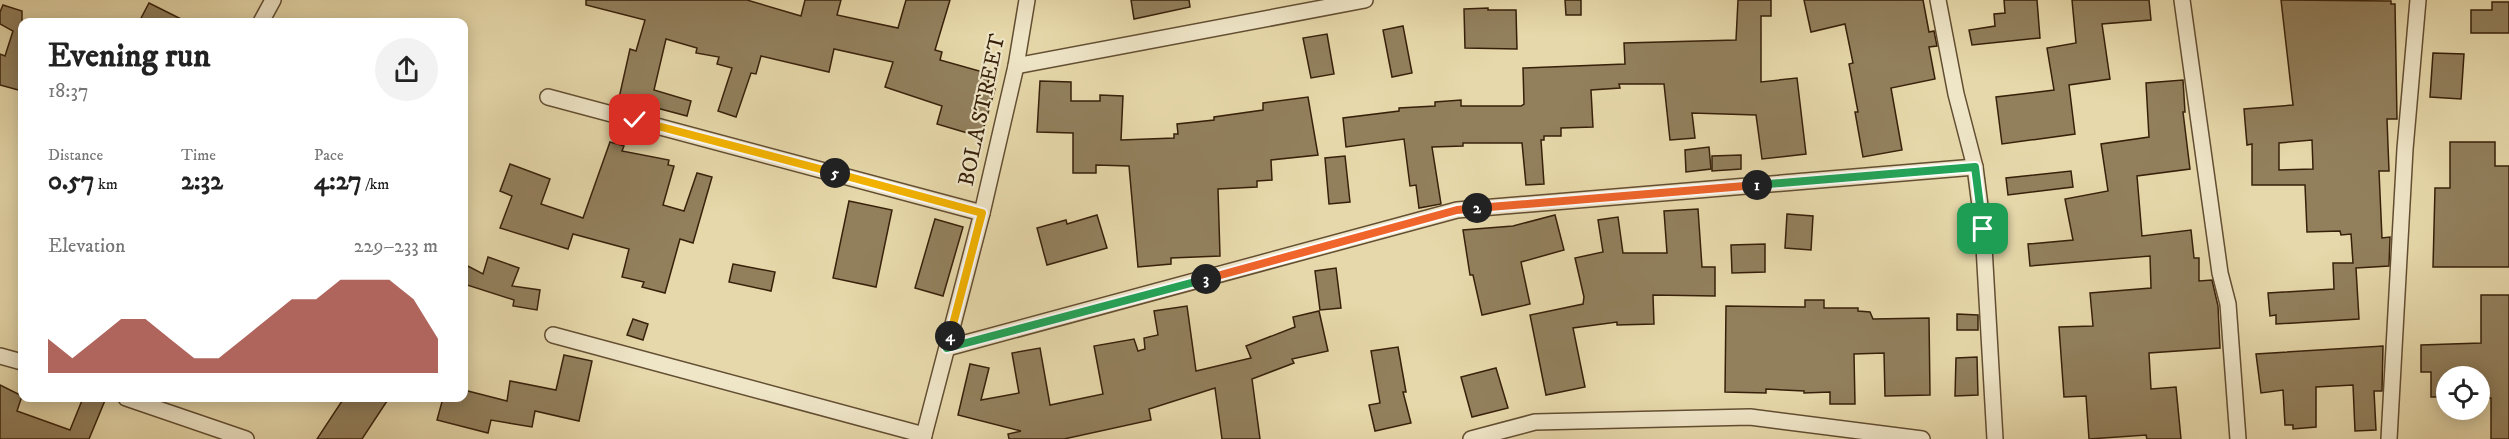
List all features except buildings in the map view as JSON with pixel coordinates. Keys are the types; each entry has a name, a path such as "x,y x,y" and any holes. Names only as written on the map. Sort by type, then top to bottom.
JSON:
{"street":[{"path":"263,18 273,0"},
{"name":"BOLA STREET","path":"924,437 982,213 1016,66 1028,0"},
{"path":"1016,66 1365,0"},
{"path":"1938,0 1956,94 1975,167 1988,288 1995,439"},
{"path":"2182,0 2220,273 2228,304 2238,439"},
{"path":"2389,439 2404,161 2418,0"},
{"path":"548,98 982,213"},
{"path":"947,348 1457,210 1975,167"},
{"path":"553,335 924,437"},
{"path":"0,356 18,361"},
{"path":"138,402 246,439"},
{"path":"1471,439 1535,422 1750,417 1922,439"}],"route":[{"path":"635,120 982,213 947,348 1457,210 1975,167 1983,229"}]}
